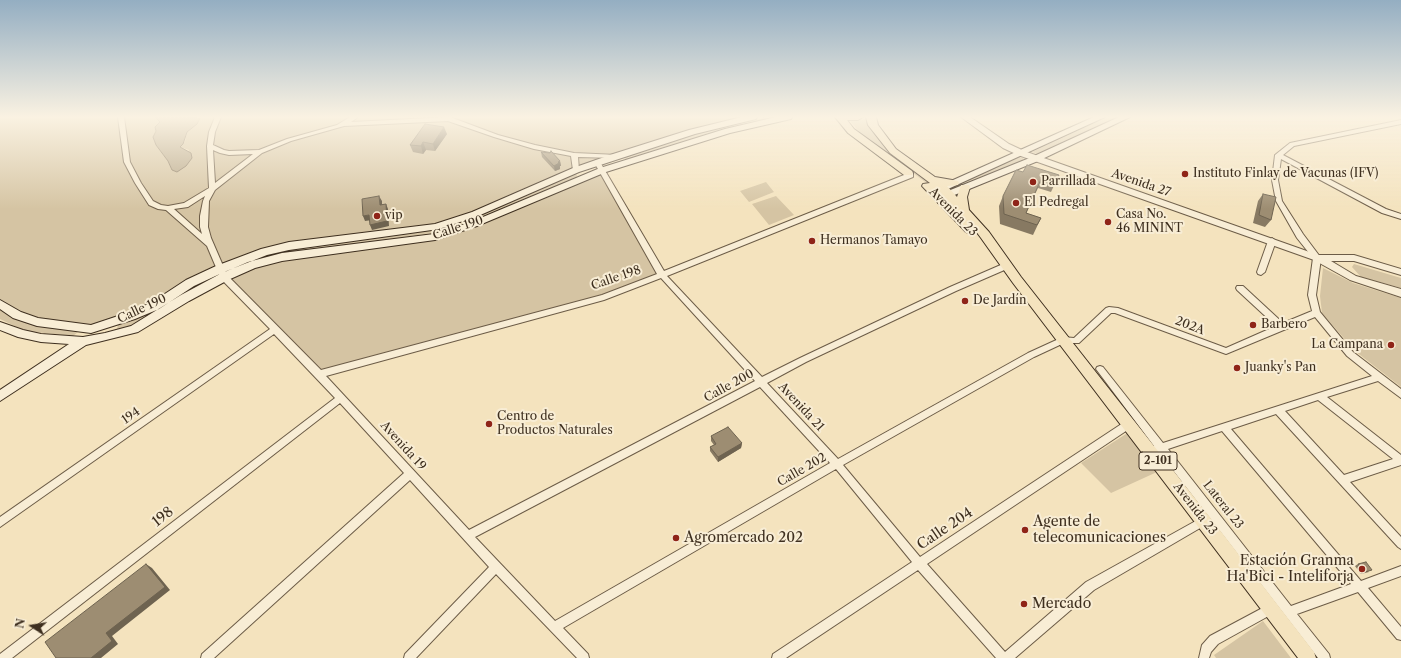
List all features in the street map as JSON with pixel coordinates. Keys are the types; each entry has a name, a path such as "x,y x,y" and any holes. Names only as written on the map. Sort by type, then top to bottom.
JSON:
{"main road":[{"name":"Calle 190","path":"619,160 651,148"},
{"name":"Calle 190","path":"0,396 83,341 91,329 155,306 190,283 267,260 435,237 576,170 600,166 665,148"},
{"name":"Avenida 23","path":"874,148 911,175 943,192 1006,266 1129,424 1155,449 1204,521 1308,658"},
{"name":"Avenida 23","path":"890,148 929,178 964,210 985,235 1006,266"},
{"path":"943,192 954,183 1033,148"},
{"path":"943,192 965,187 1059,148"},
{"name":"Calle 190","path":"471,220 583,178 600,166"},
{"path":"576,170 583,178"},
{"path":"929,178 944,183 954,183"},
{"path":"964,210 962,197 965,187"},
{"name":"Calle 190","path":"83,341 134,329 151,320 222,273"},
{"path":"0,304 17,315 37,322 91,329"},
{"path":"0,326 22,334 41,338 83,341"}],"street":[{"path":"125,148 127,162 151,203 160,207 168,208 186,205 212,189 260,152 270,148"},
{"path":"210,148 212,189"},
{"path":"213,148 222,152 229,153 260,152"},
{"path":"538,148 574,155 619,160"},
{"name":"Avenida 27","path":"1010,148 1035,159 1317,258"},
{"path":"1287,148 1278,155 1275,180 1279,201 1300,236 1317,258 1354,278 1401,293"},
{"path":"574,155 576,170"},
{"path":"1278,155 1335,186 1401,217"},
{"name":"Avenida 21","path":"600,166 662,275 837,464 919,563 1003,658"},
{"name":"Calle 198","path":"319,374 604,297 911,175"},
{"name":"Avenida 19","path":"212,189 206,201 204,227 222,273 319,374 496,567 584,658"},
{"path":"168,208 211,246"},
{"path":"1261,272 1272,242"},
{"path":"1317,258 1354,258 1401,272"},
{"path":"1317,258 1312,295 1316,313 1350,354 1401,394"},
{"name":"Calle 200","path":"468,536 762,382 903,313 1006,266"},
{"path":"1240,288 1282,327"},
{"name":"202A","path":"1063,340 1076,341 1109,310 1115,310 1226,351 1316,313"},
{"name":"194","path":"0,523 275,329"},
{"name":"Calle 202","path":"555,627 837,464 1031,355 1063,340"},
{"name":"Lateral 23","path":"1100,369 1155,449 1325,658"},
{"path":"1155,449 1379,377"},
{"path":"1320,396 1401,461"},
{"name":"198","path":"3,658 341,398"},
{"path":"1278,410 1401,544"},
{"name":"Calle 204","path":"777,658 1129,424"},
{"path":"1224,427 1401,635"},
{"path":"1342,480 1401,461"},
{"path":"206,658 410,474"},
{"path":"1006,658 1090,586 1204,521"},
{"path":"409,658 496,567"},
{"path":"1289,612 1401,572"},
{"path":"1204,658 1206,649 1214,640 1270,609"}],"shaded area":[{"path":"0,148 158,148 168,161 172,170 177,172 189,150 182,148 645,148 616,156 436,227 289,246 243,259 155,306 91,329 37,322 0,304"},
{"path":"158,148 181,148 191,153 192,158 186,166 177,172 172,170 168,161"},
{"path":"651,148 671,148 628,160 624,158 624,156"},
{"path":"879,148 887,148 936,186 929,185"},
{"path":"1041,148 1053,148 1040,154 1032,152"},
{"path":"1019,157 1023,158 1024,161 953,190 950,188"},
{"path":"603,170 662,275 604,297 319,374 224,277 252,265 435,237"},
{"path":"575,174 577,175 576,179 477,218 477,215 480,213"},
{"path":"766,182 774,192 749,202 740,191"},
{"path":"776,196 794,215 769,225 752,204"},
{"path":"460,222 462,224 461,226 438,232 337,247 242,266 259,256 304,246 434,229"},
{"path":"1354,264 1401,278 1401,288 1361,277 1352,267"},
{"path":"1323,268 1353,283 1401,298 1401,387 1355,351 1322,313 1320,296"},
{"path":"213,278 151,315 129,326 117,329 118,325 150,312 204,279"},
{"path":"0,309 13,318 33,325 78,332 73,336 25,331 0,319"},
{"path":"1129,432 1157,472 1111,493 1081,463"},
{"path":"1263,621 1291,658 1216,658 1214,655"}],"building":[{"path":"551,151 560,161 554,166 541,152 550,153"},
{"name":"El Pedregal","path":"1027,165 1059,175 1056,182 1042,177 1026,213 1041,218 1037,225 1004,214 1003,196 1016,170 1023,172"},
{"path":"1263,194 1276,197 1271,220 1259,215"},
{"name":"vip","path":"379,196 380,205 386,204 387,221 370,225 369,215 363,216 362,199"},
{"path":"728,427 742,443 718,457 710,447 716,444 711,436"},
{"path":"1366,562 1372,570 1365,572 1358,564"},
{"path":"146,564 165,587 106,633 112,641 91,658 56,658 45,642"}],"place":[{"name":"Instituto Finlay de Vacunas (IFV)","path":"1185,174"},
{"name":"Parrillada","path":"1033,182"},
{"name":"El Pedregal","path":"1016,203"},
{"name":"vip","path":"377,216"},
{"name":"Casa No. 46 MININT","path":"1108,222"},
{"name":"Hermanos Tamayo","path":"812,241"},
{"name":"De Jardín","path":"965,301"},
{"name":"Barbero","path":"1253,325"},
{"name":"La Campana","path":"1391,345"},
{"name":"Juanky's Pan","path":"1237,368"},
{"name":"Centro de Productos Naturales","path":"489,424"},
{"name":"Agente de telecomunicaciones","path":"1025,530"},
{"name":"Agromercado 202","path":"676,538"},
{"name":"Estación Granma Ha'Bici - Inteliforja","path":"1362,569"},
{"name":"Mercado","path":"1024,604"}]}
